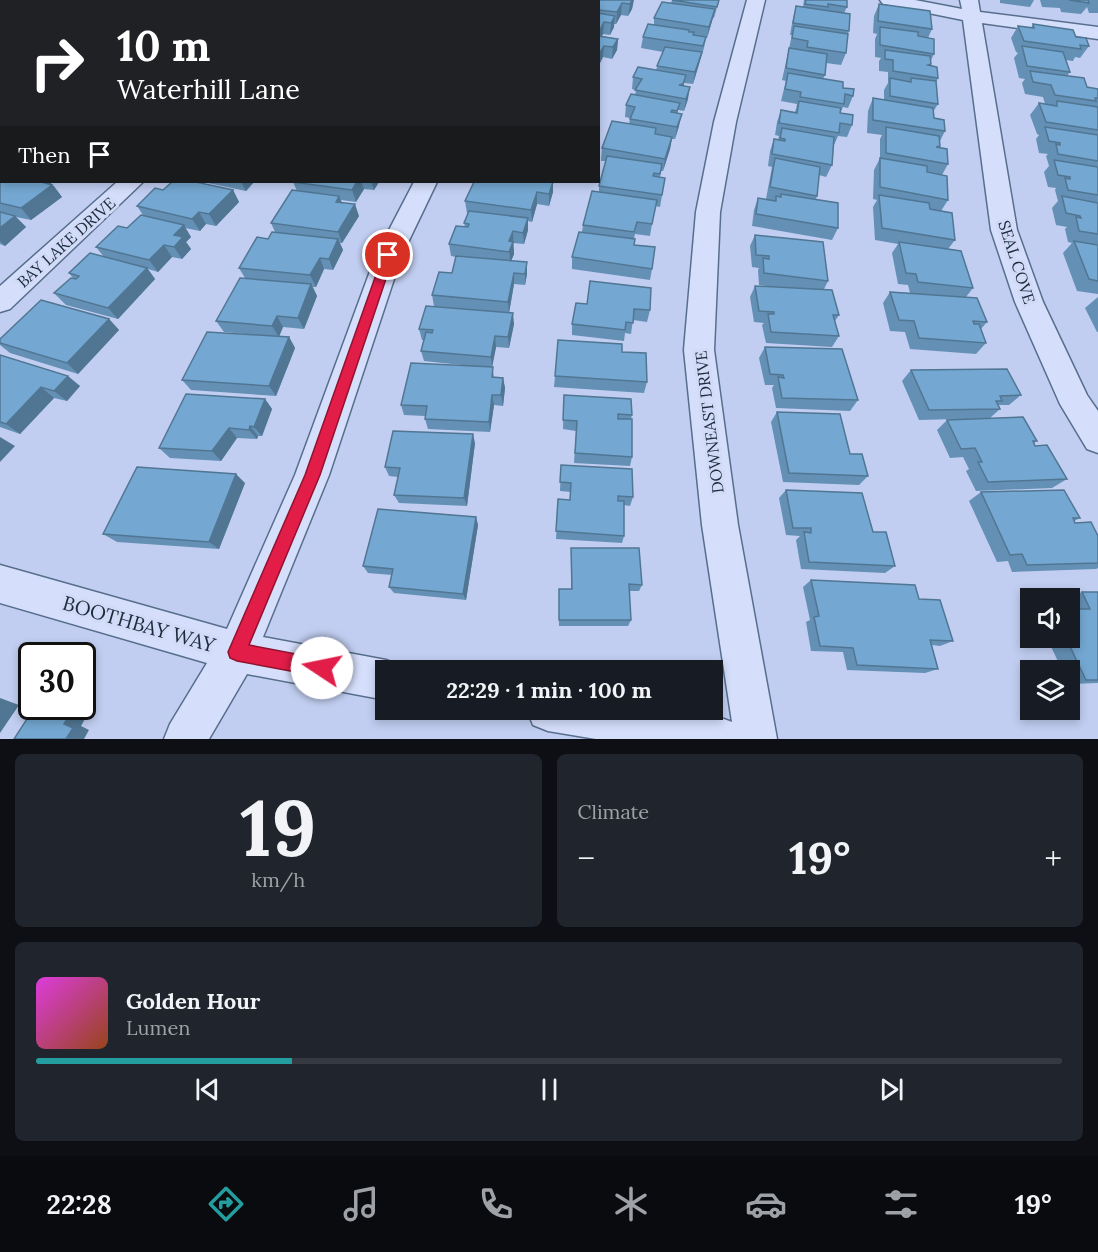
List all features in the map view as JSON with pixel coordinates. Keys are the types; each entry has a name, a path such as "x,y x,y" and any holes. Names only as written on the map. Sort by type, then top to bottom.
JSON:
{"street":[{"name":"DOWNEAST DRIVE","path":"756,0 725,122 708,212 699,350 720,525 756,739"},
{"path":"889,0 970,8 1098,33"},
{"name":"SEAL COVE","path":"970,8 1004,230 1029,302 1076,404 1098,439"},
{"name":"BAY LAKE DRIVE","path":"0,302 130,183"},
{"path":"185,739 237,652 312,475 388,255 424,183"},
{"name":"BOOTHBAY WAY","path":"0,584 237,652 375,678"},
{"path":"608,720 722,739"}],"building":[{"path":"600,0 632,0 630,4 622,3 617,12 600,10"},
{"path":"672,0 719,0 717,7"},
{"path":"806,0 847,0 847,7 805,4"},
{"path":"1069,0 1088,0 1089,3"},
{"path":"662,2 715,9 709,27 654,18"},
{"path":"879,4 930,11 932,29 878,21"},
{"path":"796,6 850,14 849,31 793,23"},
{"path":"600,13 615,16 611,23 604,22 600,30"},
{"path":"648,24 689,30 689,32 694,32 693,35 706,37 703,46 643,37"},
{"path":"1033,24 1073,30 1076,37 1086,38 1089,46 1080,45 1081,49 1024,41 1018,26 1034,28"},
{"path":"794,26 848,34 846,53 807,47 808,41 792,38"},
{"path":"880,27 918,32 918,36 934,39 934,54 880,45"},
{"path":"600,36 618,39 613,47 604,46 600,53"},
{"path":"1022,46 1063,52 1070,72 1027,66"},
{"path":"665,47 702,52 695,72 657,66"},
{"path":"789,48 827,54 825,75 786,68"},
{"path":"885,50 930,56 931,64 928,65 937,67 938,78 893,71 893,60 885,59"},
{"path":"638,67 686,75 683,84 679,85 690,87 686,99 635,90 642,79 633,77"},
{"path":"1030,71 1084,78 1087,87 1098,89 1098,98 1095,98 1096,101 1055,95 1051,85 1033,82"},
{"path":"788,73 843,82 843,88 854,89 853,96 845,94 844,104 800,97 801,92 785,89"},
{"path":"890,78 911,82 911,78 936,81 938,104 890,96"},
{"path":"631,94 680,103 677,111 672,110 671,112 682,114 677,127 630,119 635,107 626,105"},
{"path":"873,98 933,108 934,118 944,120 945,131 873,120"},
{"path":"799,101 841,108 840,113 853,115 852,125 840,123 839,133 779,123 781,110 797,113"},
{"path":"1057,101 1098,107 1098,130 1046,122 1039,103 1057,106"},
{"path":"612,121 656,128 655,134 672,137 665,159 602,148"},
{"path":"886,127 939,136 940,146 936,147 947,149 948,164 886,153"},
{"path":"1045,127 1098,135 1098,161 1058,154 1056,144 1060,145 1060,143 1049,141"},
{"path":"782,128 834,137 832,165 772,154 774,139 785,141 780,138"},
{"path":"607,156 662,164 660,174 654,173 653,176 665,178 662,195 599,186"},
{"path":"775,158 820,167 817,196 770,187"},
{"path":"880,158 927,166 927,172 947,176 948,200 880,187"},
{"path":"1054,160 1098,167 1098,195 1068,190 1065,178 1070,179 1070,177 1058,175"},
{"path":"0,183 52,185 21,208 0,203"},
{"path":"171,183 201,183 233,190 209,214 199,212 192,219 137,206 155,188 163,190"},
{"path":"300,183 356,183 352,190"},
{"path":"474,183 553,183 549,194 537,192 531,210 465,201"},
{"path":"292,190 339,196 336,202 355,204 338,232 271,223"},
{"path":"592,191 657,200 652,224 637,222 634,232 583,225"},
{"path":"781,194 838,203 838,228 756,214 758,198 776,201 776,196 781,197"},
{"path":"879,195 929,203 930,209 952,213 955,240 882,228"},
{"path":"1062,196 1098,203 1098,234 1079,231 1076,217 1081,218 1066,213"},
{"path":"469,211 528,218 523,233 513,231 509,241 513,242 509,252 449,244 456,226 468,227 469,224 464,223"},
{"path":"0,212 15,216 0,228"},
{"path":"141,215 184,225 174,235 183,237 174,247 164,245 149,260 96,247 118,226 127,228"},
{"path":"272,232 338,239 329,259 320,258 310,275 239,268 257,237 268,239"},
{"path":"579,232 635,239 634,245 655,247 652,269 572,257"},
{"path":"755,235 823,242 828,281 764,273 763,258 769,259 769,256 756,255"},
{"path":"1074,241 1098,245 1098,281 1089,279"},
{"path":"899,242 961,251 973,288 918,282 916,274 906,273"},
{"path":"90,253 147,268 108,308 54,293 71,278 76,279 79,276 69,273"},
{"path":"456,256 527,262 525,274 514,273 508,302 432,295 439,272 452,273"},
{"path":"240,278 311,284 298,318 277,316 272,326 216,321"},
{"path":"590,281 651,288 650,310 634,309 633,323 626,322 625,330 572,324 576,303 587,304"},
{"path":"755,286 832,290 839,315 833,315 839,336 771,332 768,314 774,314 774,312 759,311"},
{"path":"890,292 977,298 987,322 973,321 974,324 979,324 986,343 919,338 914,321 899,320"},
{"path":"41,300 109,319 67,363 0,343 0,339"},
{"path":"426,306 513,313 508,337 495,336 491,357 421,351 426,332 432,333 433,330 419,329"},
{"path":"207,332 289,337 269,386 182,380"},
{"path":"558,340 622,344 622,352 646,353 647,382 555,376"},
{"path":"765,347 842,349 858,400 782,398 778,377 784,378 783,375 770,374"},
{"path":"0,355 68,376 54,391 41,387 6,424 0,422"},
{"path":"411,363 493,367 492,377 503,378 501,395 492,395 489,422 425,419 427,406 401,405"},
{"path":"1007,369 1021,395 1000,396 1002,401 996,401 1000,409 929,410 911,370"},
{"path":"186,394 265,399 254,427 250,426 249,430 229,428 212,451 159,448"},
{"path":"564,395 631,399 632,415 618,414 618,419 632,419 632,457 575,453 577,421 563,420"},
{"path":"777,412 840,414 850,454 862,454 868,476 789,473"},
{"path":"1023,417 1037,441 1033,441 1035,446 1047,445 1067,479 988,482 978,462 982,462 975,448 961,449 947,420"},
{"path":"393,431 473,434 464,498 394,495 400,468 385,467"},
{"path":"561,465 632,469 633,497 618,496 618,501 624,501 624,536 556,531 558,499 570,500 571,483 560,482"},
{"path":"137,467 236,474 209,542 103,534"},
{"path":"786,490 862,493 873,532 886,532 895,566 809,562 804,532 811,533 811,528 793,528"},
{"path":"1064,490 1080,518 1073,518 1075,523 1091,522 1098,536 1098,563 1027,565 1022,554 1010,555 981,492"},
{"path":"378,509 476,517 463,594 389,587 393,569 363,566"},
{"path":"571,548 639,548 642,585 629,584 631,620 559,620 559,589 572,589"},
{"path":"811,580 915,585 919,599 940,600 953,641 930,640 938,669 857,665 853,648 820,646 814,617 819,616"},
{"path":"1082,592 1098,592 1098,680 1086,680 1080,667 1080,660 1076,660 1071,648 1080,648 1080,609 1090,609"},
{"path":"26,720 66,720 64,724 73,728 66,739 14,739"}],"route":[{"path":"322,668 237,652 312,475 388,255"}]}
